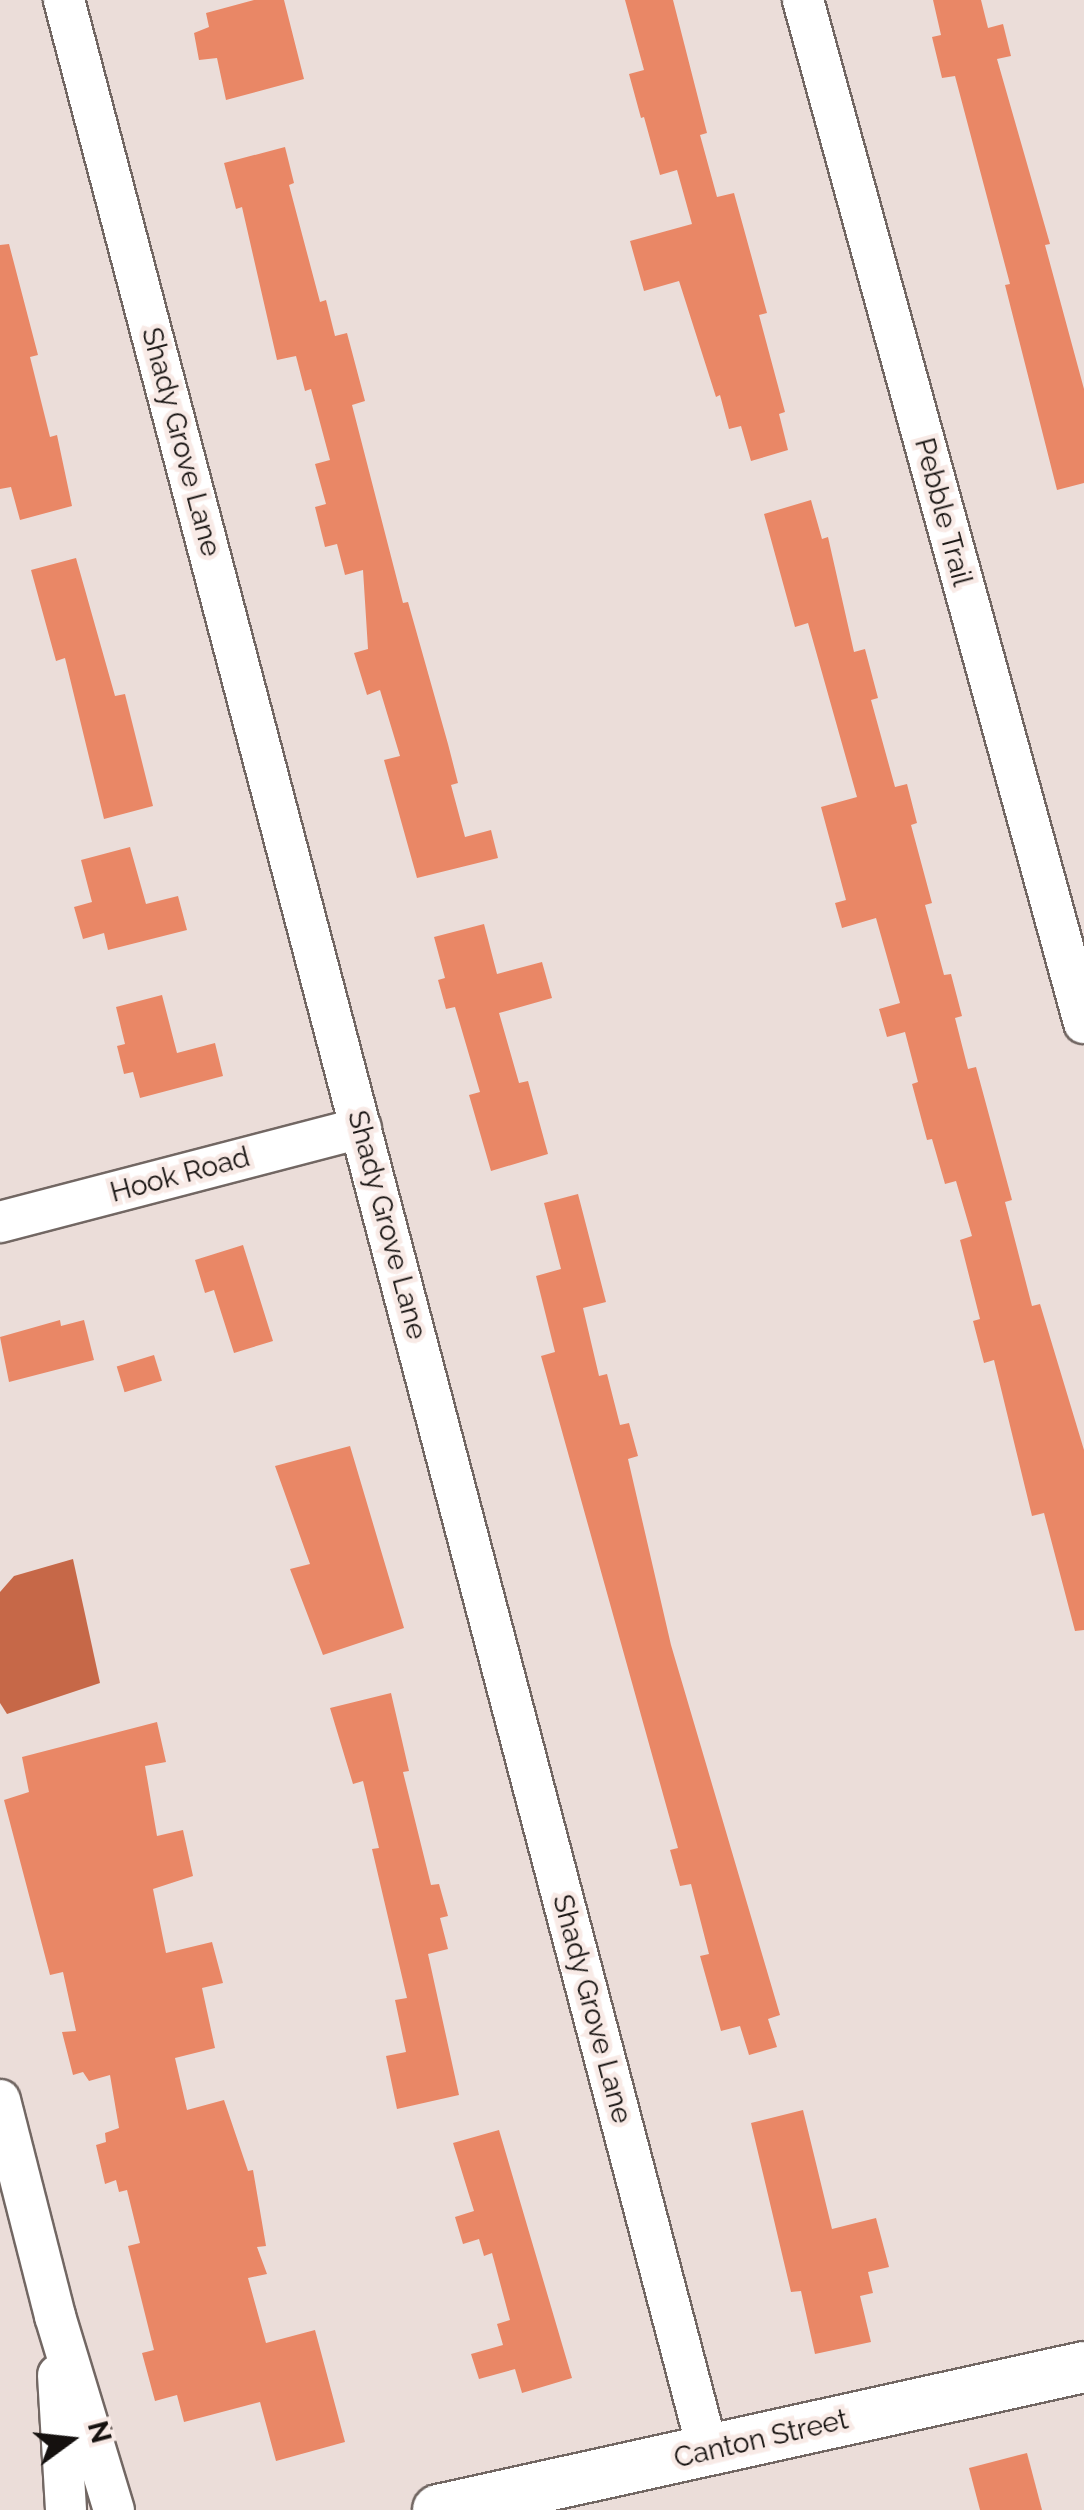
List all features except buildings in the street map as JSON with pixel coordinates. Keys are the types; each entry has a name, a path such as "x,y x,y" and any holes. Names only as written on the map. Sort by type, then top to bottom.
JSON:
{"street":[{"name":"Shady Grove Lane","path":"64,0 708,2451"},
{"name":"Pebble Trail","path":"803,0 1084,1023"},
{"name":"Hook Road","path":"0,1222 361,1128"},
{"path":"0,2100 56,2316 110,2497 64,2503 56,2316"},
{"name":"Canton Street","path":"438,2510 1084,2367"}],"shaded area":[{"path":"73,1559 100,1683 7,1714 0,1703 0,1592 14,1576"}]}
